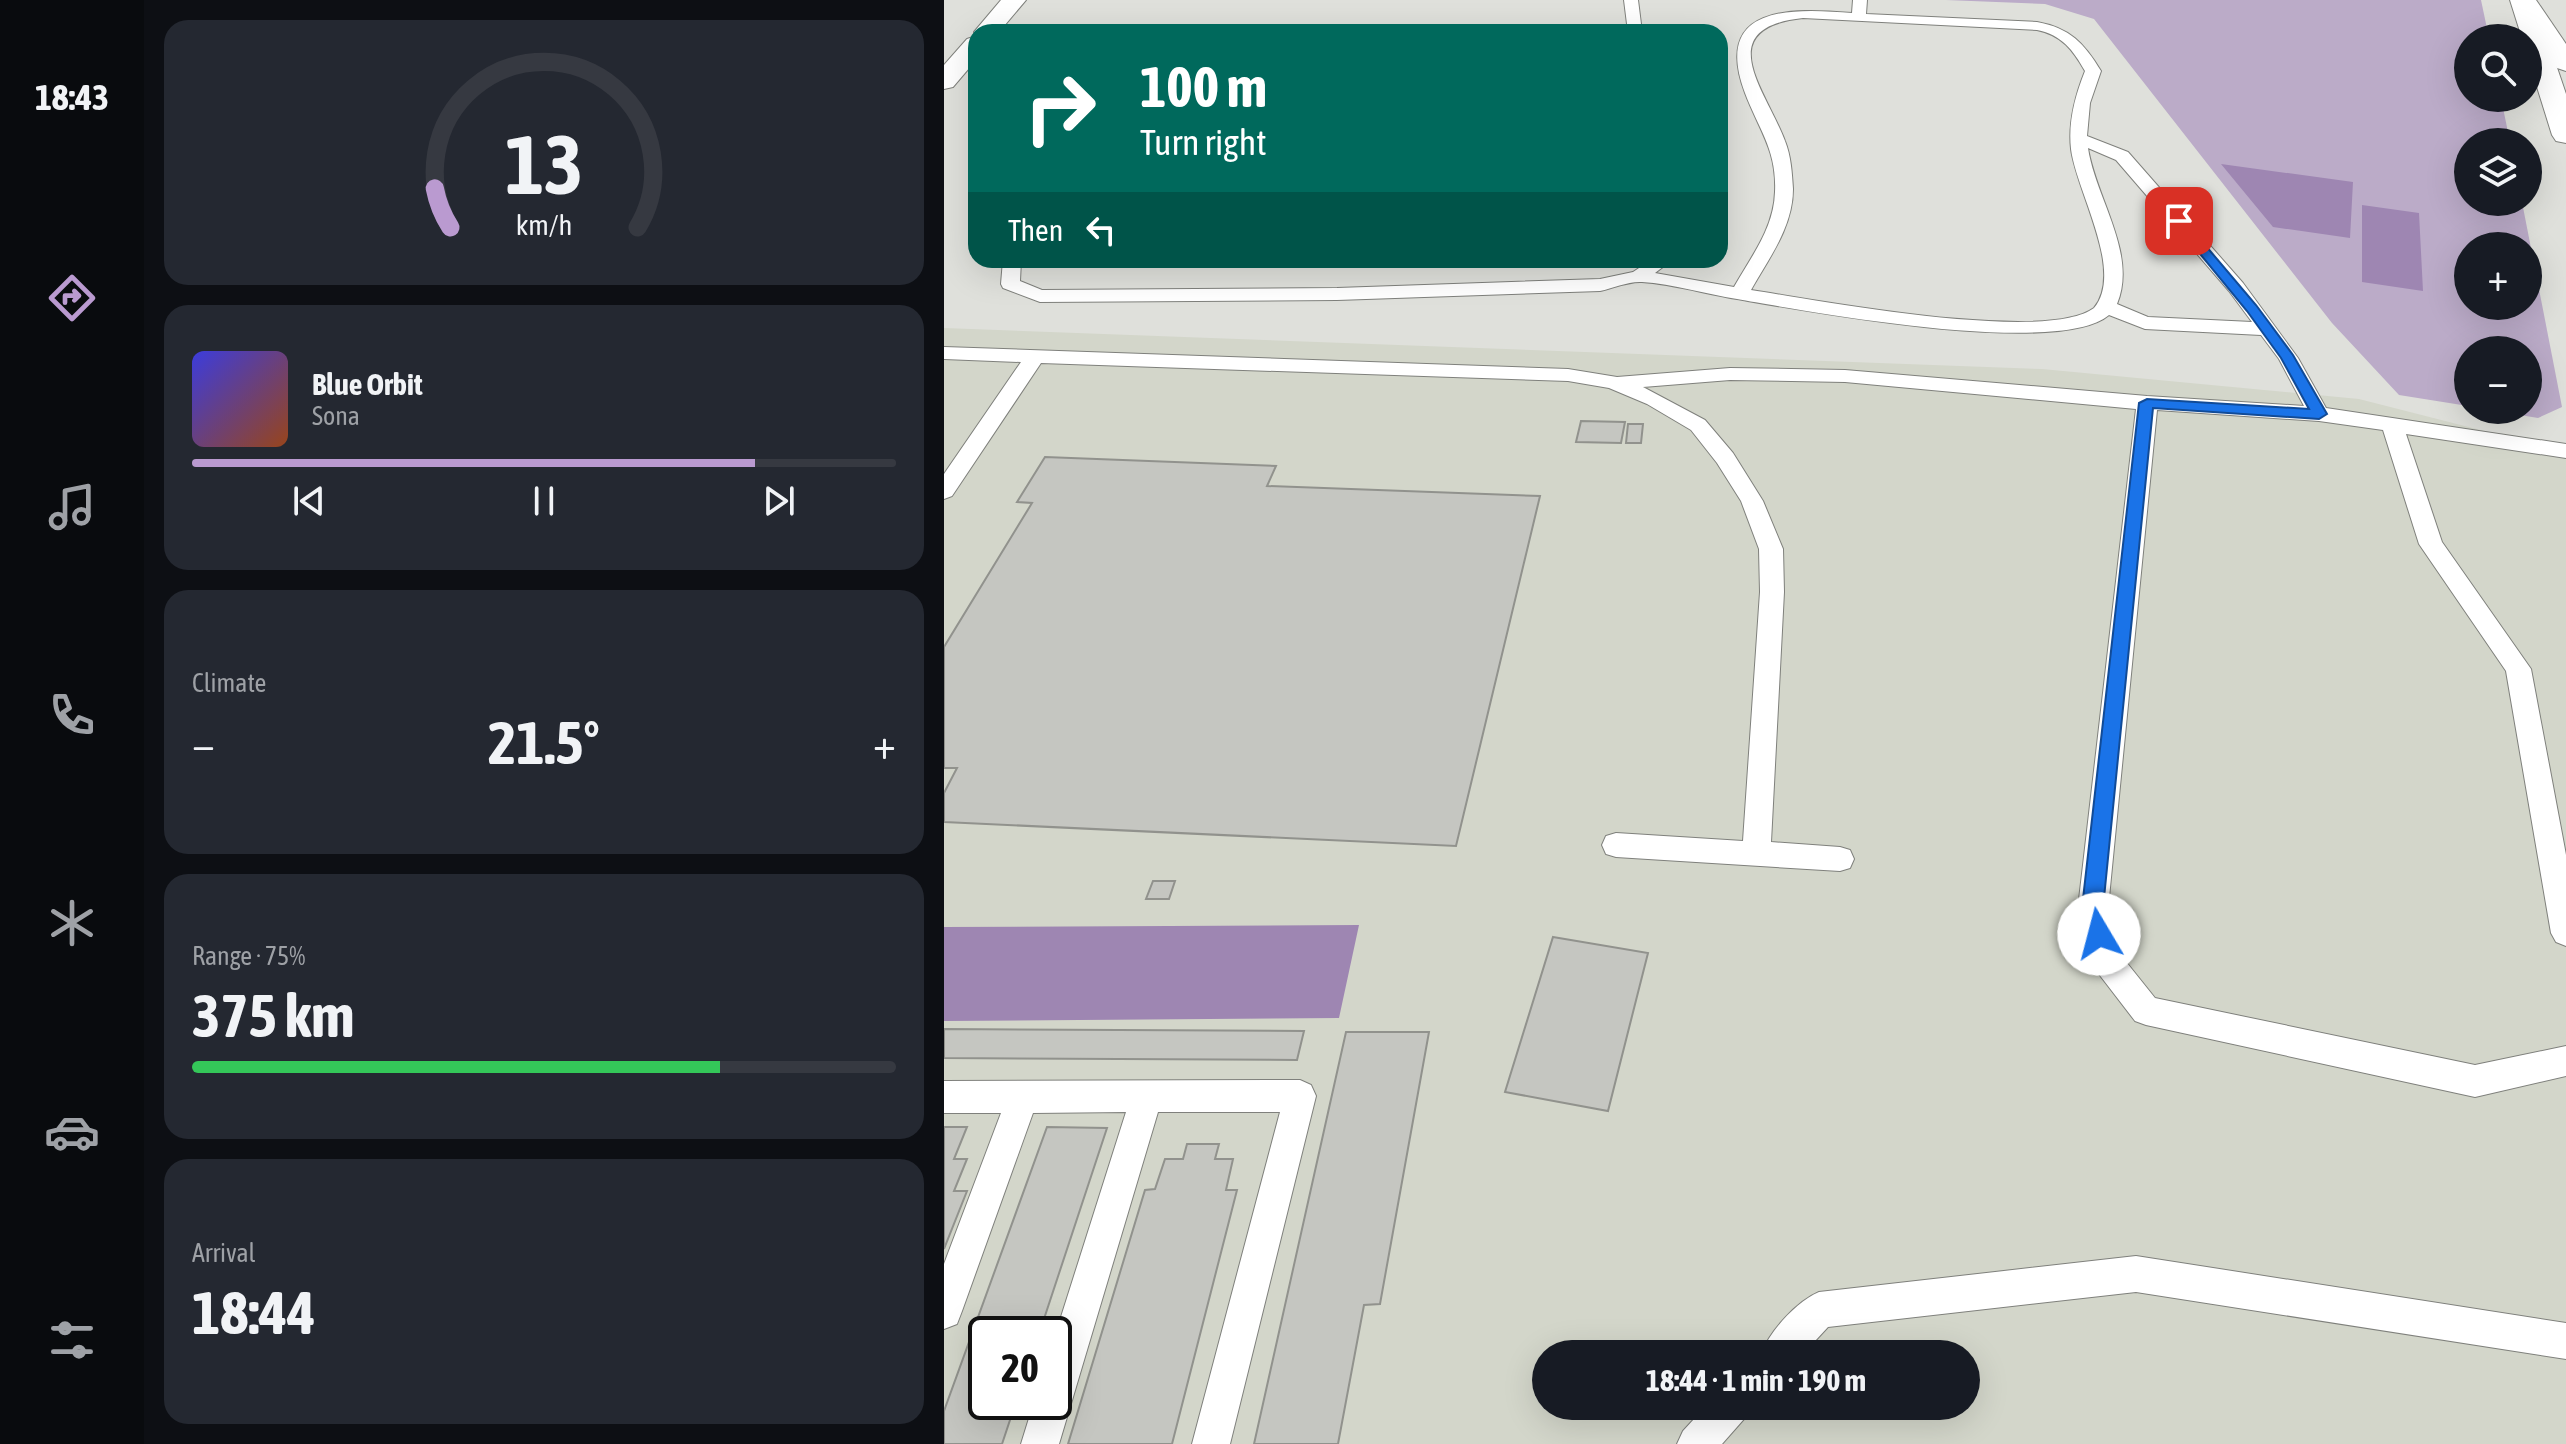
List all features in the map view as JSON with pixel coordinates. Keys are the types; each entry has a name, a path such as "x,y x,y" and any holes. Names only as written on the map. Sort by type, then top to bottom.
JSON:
{"main road":[{"path":"994,24 1014,0"},
{"path":"2523,0 2566,63"},
{"path":"2523,0 2566,135"},
{"path":"944,81 968,54"}],"lane":[{"path":"1631,0 1634,24"},
{"path":"1639,276 1739,294 1822,308 1994,326 2046,326 2091,319 2107,307 2112,291 2108,235 2081,159 2080,103 2093,71 2076,42 2062,31 2037,26 1859,9 1803,14 1759,24 1750,32 1742,49 1748,80 1776,138 1784,196 1780,220 1739,294"},
{"path":"2080,139 2122,156 2236,287 2288,358 2319,414"},
{"path":"1011,268 1010,284 1040,296 1353,294 1600,285 1639,276 1651,268"},
{"path":"2107,307 2145,323 2267,329"},
{"path":"944,353 1568,375 1613,382 1730,374 1845,376 2147,403 2319,414 2566,451"},
{"path":"944,491 1035,356"},
{"path":"1613,382 1654,399 1698,425 1725,458 1752,501 1771,549 1772,592 1756,852"},
{"path":"2147,403 2093,908 2106,959 2146,1011 2475,1081 2566,1061"},
{"path":"2392,425 2431,544 2518,669 2566,933"},
{"path":"1616,845 1840,859"},
{"path":"1072,1339 1147,1096"},
{"path":"944,1097 1300,1096 1211,1444"},
{"path":"944,1311 1023,1097"},
{"path":"1792,1340 1819,1310 2136,1274 2566,1341"},
{"path":"1040,1444 1047,1420"},
{"path":"1696,1444 1718,1420"}],"shaded area":[{"path":"1946,0 2481,0 2486,24 2454,24 2454,112 2504,112 2507,128 2454,128 2454,216 2525,216 2528,232 2454,232 2454,320 2542,320 2542,304 2562,407 2542,416 2542,336 2454,336 2454,404 2399,395 2332,323 2094,19 2045,4"},
{"path":"2221,164 2353,182 2350,238 2273,227"},
{"path":"2362,205 2419,213 2423,291 2362,282"},
{"path":"944,328 2042,369 2359,399 2566,452 2566,1444 944,1444"},
{"path":"1359,925 1339,1018 944,1021 944,927"}],"building":[{"path":"1581,421 1625,422 1621,443 1576,442"},
{"path":"1628,424 1643,424 1641,443 1626,443"},
{"path":"1045,457 1276,466 1267,486 1540,496 1456,846 944,822 944,793 957,768 944,768 944,647 1032,503 1017,502"},
{"path":"1153,881 1175,881 1169,899 1146,899"},
{"path":"1553,937 1648,953 1608,1111 1505,1092"},
{"path":"944,1029 1304,1031 1297,1060 944,1058"},
{"path":"1346,1032 1429,1032 1380,1304 1364,1305 1338,1444 1254,1444"},
{"path":"944,1127 967,1127 954,1159 967,1159 954,1191 967,1191 944,1249"},
{"path":"1047,1127 1107,1128 1045,1316 978,1316"},
{"path":"1187,1144 1219,1144 1215,1159 1233,1159 1226,1190 1237,1190 1172,1444 1068,1444 1145,1190 1155,1189 1165,1159 1183,1159"},
{"path":"968,1345 968,1420 1010,1420 1002,1444 944,1444 944,1411"}],"route":[{"path":"2099,934 2093,908 2147,403 2319,414 2288,358 2252,308 2179,221"}]}
